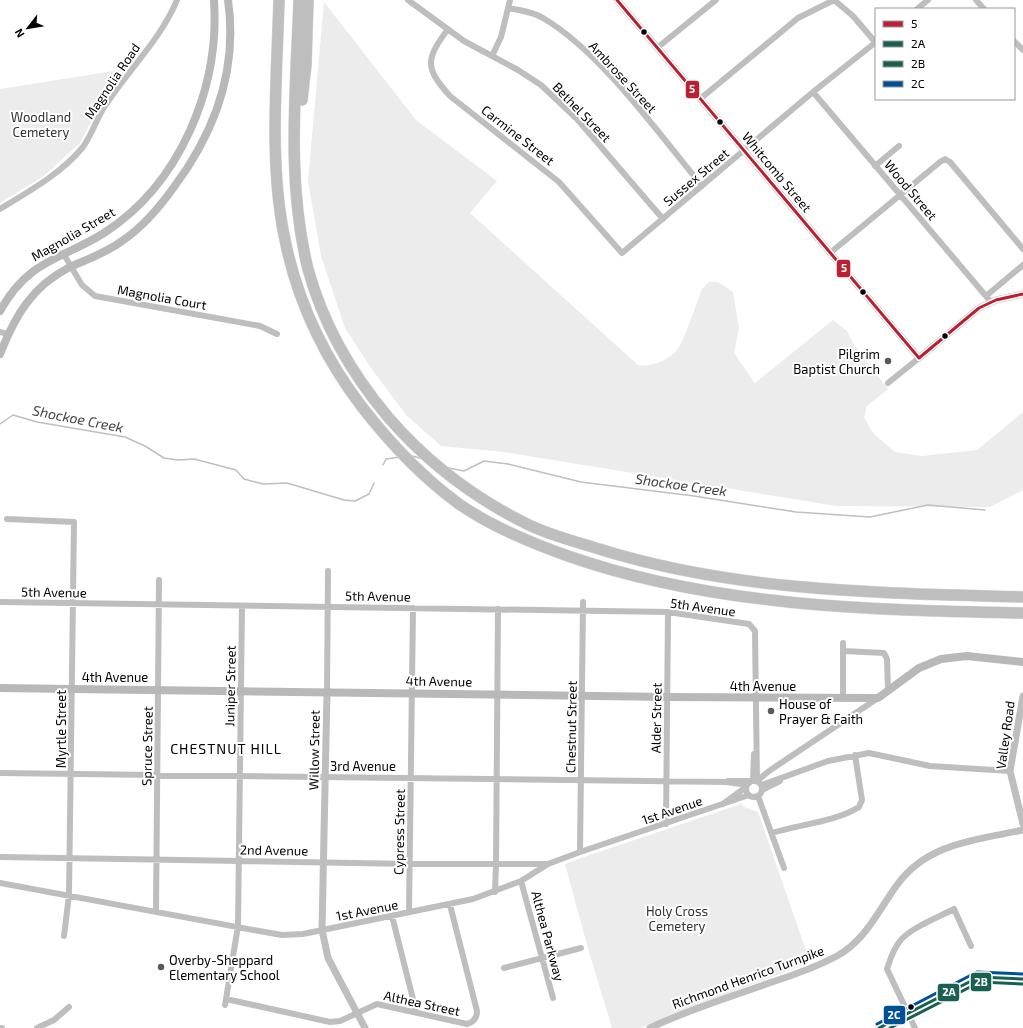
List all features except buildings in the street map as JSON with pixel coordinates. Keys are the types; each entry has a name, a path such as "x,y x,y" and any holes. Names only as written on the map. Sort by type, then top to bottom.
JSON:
{"highway":[{"path":"279,0 276,179 284,234 302,301 315,331 351,393 394,447 432,483 462,506 535,544 585,562 644,578 714,592 778,601 899,610 1023,613"},
{"path":"299,0 294,162 297,209 308,265 324,314 347,361 363,386 401,432 434,464 507,514 549,533 621,556 728,578 805,589 1023,597"},
{"path":"294,162 306,65 308,0"}],"main road":[{"name":"Magnolia Street","path":"0,311 9,296 27,276 44,263 103,233 129,214 152,189 175,156 196,118 207,84 214,41 214,0"},
{"name":"Magnolia Street","path":"0,354 4,333 31,296 51,278 115,246 144,224 168,195 201,146 216,114 226,80 231,45 228,0"},
{"path":"878,698 907,675 931,662 950,657 973,656 1023,662"},
{"name":"4th Avenue","path":"0,688 755,698 878,698"}],"street":[{"name":"Magnolia Road","path":"0,209 64,165 83,146 103,109 169,18 176,0"},
{"name":"Bethel Street","path":"408,0 464,41 528,76 559,101 578,119 663,219"},
{"path":"492,56 501,37 510,0"},
{"name":"Whitcomb Street","path":"618,0 919,358"},
{"path":"657,48 716,0"},
{"path":"700,99 798,18 834,0 853,16 875,41"},
{"path":"918,8 928,0"},
{"path":"976,0 983,8"},
{"name":"Ambrose Street","path":"508,8 531,13 542,18 565,33 594,60 644,116 702,186"},
{"name":"Carmine Street","path":"448,29 432,51 430,59 434,76 440,85 450,96 559,182 622,253"},
{"path":"1015,42 1023,50"},
{"name":"Sussex Street","path":"622,253 875,43"},
{"name":"Wood Street","path":"814,92 991,302"},
{"path":"875,166 899,146"},
{"path":"830,253 900,194 945,159 950,162 1023,249"},
{"name":"Magnolia Court","path":"63,253 82,286 95,296 260,326 276,334"},
{"path":"986,296 1023,265"},
{"path":"888,383 975,311 991,302 1023,294"},
{"name":"Myrtle Street","path":"7,518 74,522 72,772 69,895 64,936"},
{"name":"Willow Street","path":"328,571 326,777 322,930 328,958 365,1028"},
{"name":"Spruce Street","path":"156,911 159,689 158,580"},
{"name":"5th Avenue","path":"0,602 668,612 749,624 754,628 756,655 755,698"},
{"name":"Chestnut Street","path":"580,852 583,602"},
{"name":"Juniper Street","path":"226,1002 238,926 242,606"},
{"name":"Cypress Street","path":"409,912 412,777 413,608"},
{"path":"494,892 496,865 498,609"},
{"name":"Alder Street","path":"666,824 668,612"},
{"path":"843,642 843,698"},
{"path":"843,651 882,652 887,659 888,690"},
{"name":"Valley Road","path":"1023,696 1010,771 1023,824"},
{"path":"755,698 755,734 753,739 755,785 784,868"},
{"name":"1st Avenue","path":"0,883 282,935 303,934 450,905 494,892 521,881 548,864 580,852 749,795 755,785 769,771 878,698"},
{"path":"755,785 786,777 828,762 855,755 874,754 930,766 1010,771"},
{"path":"772,833 797,825 819,822 859,807 862,800 855,755"},
{"name":"3rd Avenue","path":"0,773 72,772 158,775 412,777 581,781 727,782 735,780 755,785"},
{"name":"1st Avenue","path":"723,804 755,785"},
{"name":"Richmond Henrico Turnpike","path":"650,1028 688,1012 793,975 835,957 860,938 897,884 920,862 948,846 986,836 1023,830"},
{"name":"2nd Avenue","path":"0,857 410,864 548,864"},
{"name":"Althea Parkway","path":"521,881 553,998"},
{"name":"Althea Street","path":"226,1002 330,1022 340,1021 357,1012 378,1004 468,1024 472,1023 477,1015 450,905"},
{"path":"915,1028 887,969 891,956 900,940 909,933 954,909 971,946"},
{"path":"392,916 415,1012"},
{"path":"504,968 581,948"},
{"path":"878,1028 979,976 1023,980"},
{"path":"37,1028 54,1020 69,1007"}],"green space":[{"path":"324,2 416,120 497,181 470,213 638,365 654,364 669,357 677,350 687,330 702,289 709,282 718,282 733,292 739,328 734,353 755,383 833,320 847,331 854,345 888,389 867,406 864,418 874,434 895,452 922,456 977,450 1023,412 1023,490 990,507 836,506 504,452 441,446 406,415 371,368 345,328 321,256 308,181"},
{"name":"Woodland Cemetery","path":"126,69 99,107 80,143 45,175 0,203 0,89"},
{"name":"Holy Cross Cemetery","path":"741,804 744,807 758,812 810,962 641,1028 612,1028 565,864"}],"waterway":[{"name":"Shockoe Creek","path":"0,424 13,415 37,422 125,437 145,446 164,458 178,460 194,459 236,470 244,479 263,484 287,483 344,500 355,501 369,494 374,483"},
{"name":"Shockoe Creek","path":"409,455 423,459"},
{"name":"Shockoe Creek","path":"383,465 386,459 400,457"},
{"name":"Shockoe Creek","path":"449,468 464,471 484,461 508,464 581,482 694,496 796,512 870,517 928,505 985,510"}],"transit line":[{"name":"5","path":"617,0 919,358"},
{"name":"5","path":"919,358 979,308 996,300 1023,294"},
{"name":"2C","path":"877,1024 977,972 1023,974"},
{"name":"2A","path":"879,1028 979,977 1023,979"},
{"name":"2B","path":"890,1028 980,982 1023,984"}],"place":[{"name":"Pilgrim Baptist Church","path":"888,361"},
{"name":"House of Prayer & Faith","path":"771,711"},
{"name":"Overby-Sheppard Elementary School","path":"161,967"}],"district":[{"name":"CHESTNUT HILL","path":"226,749"}]}
